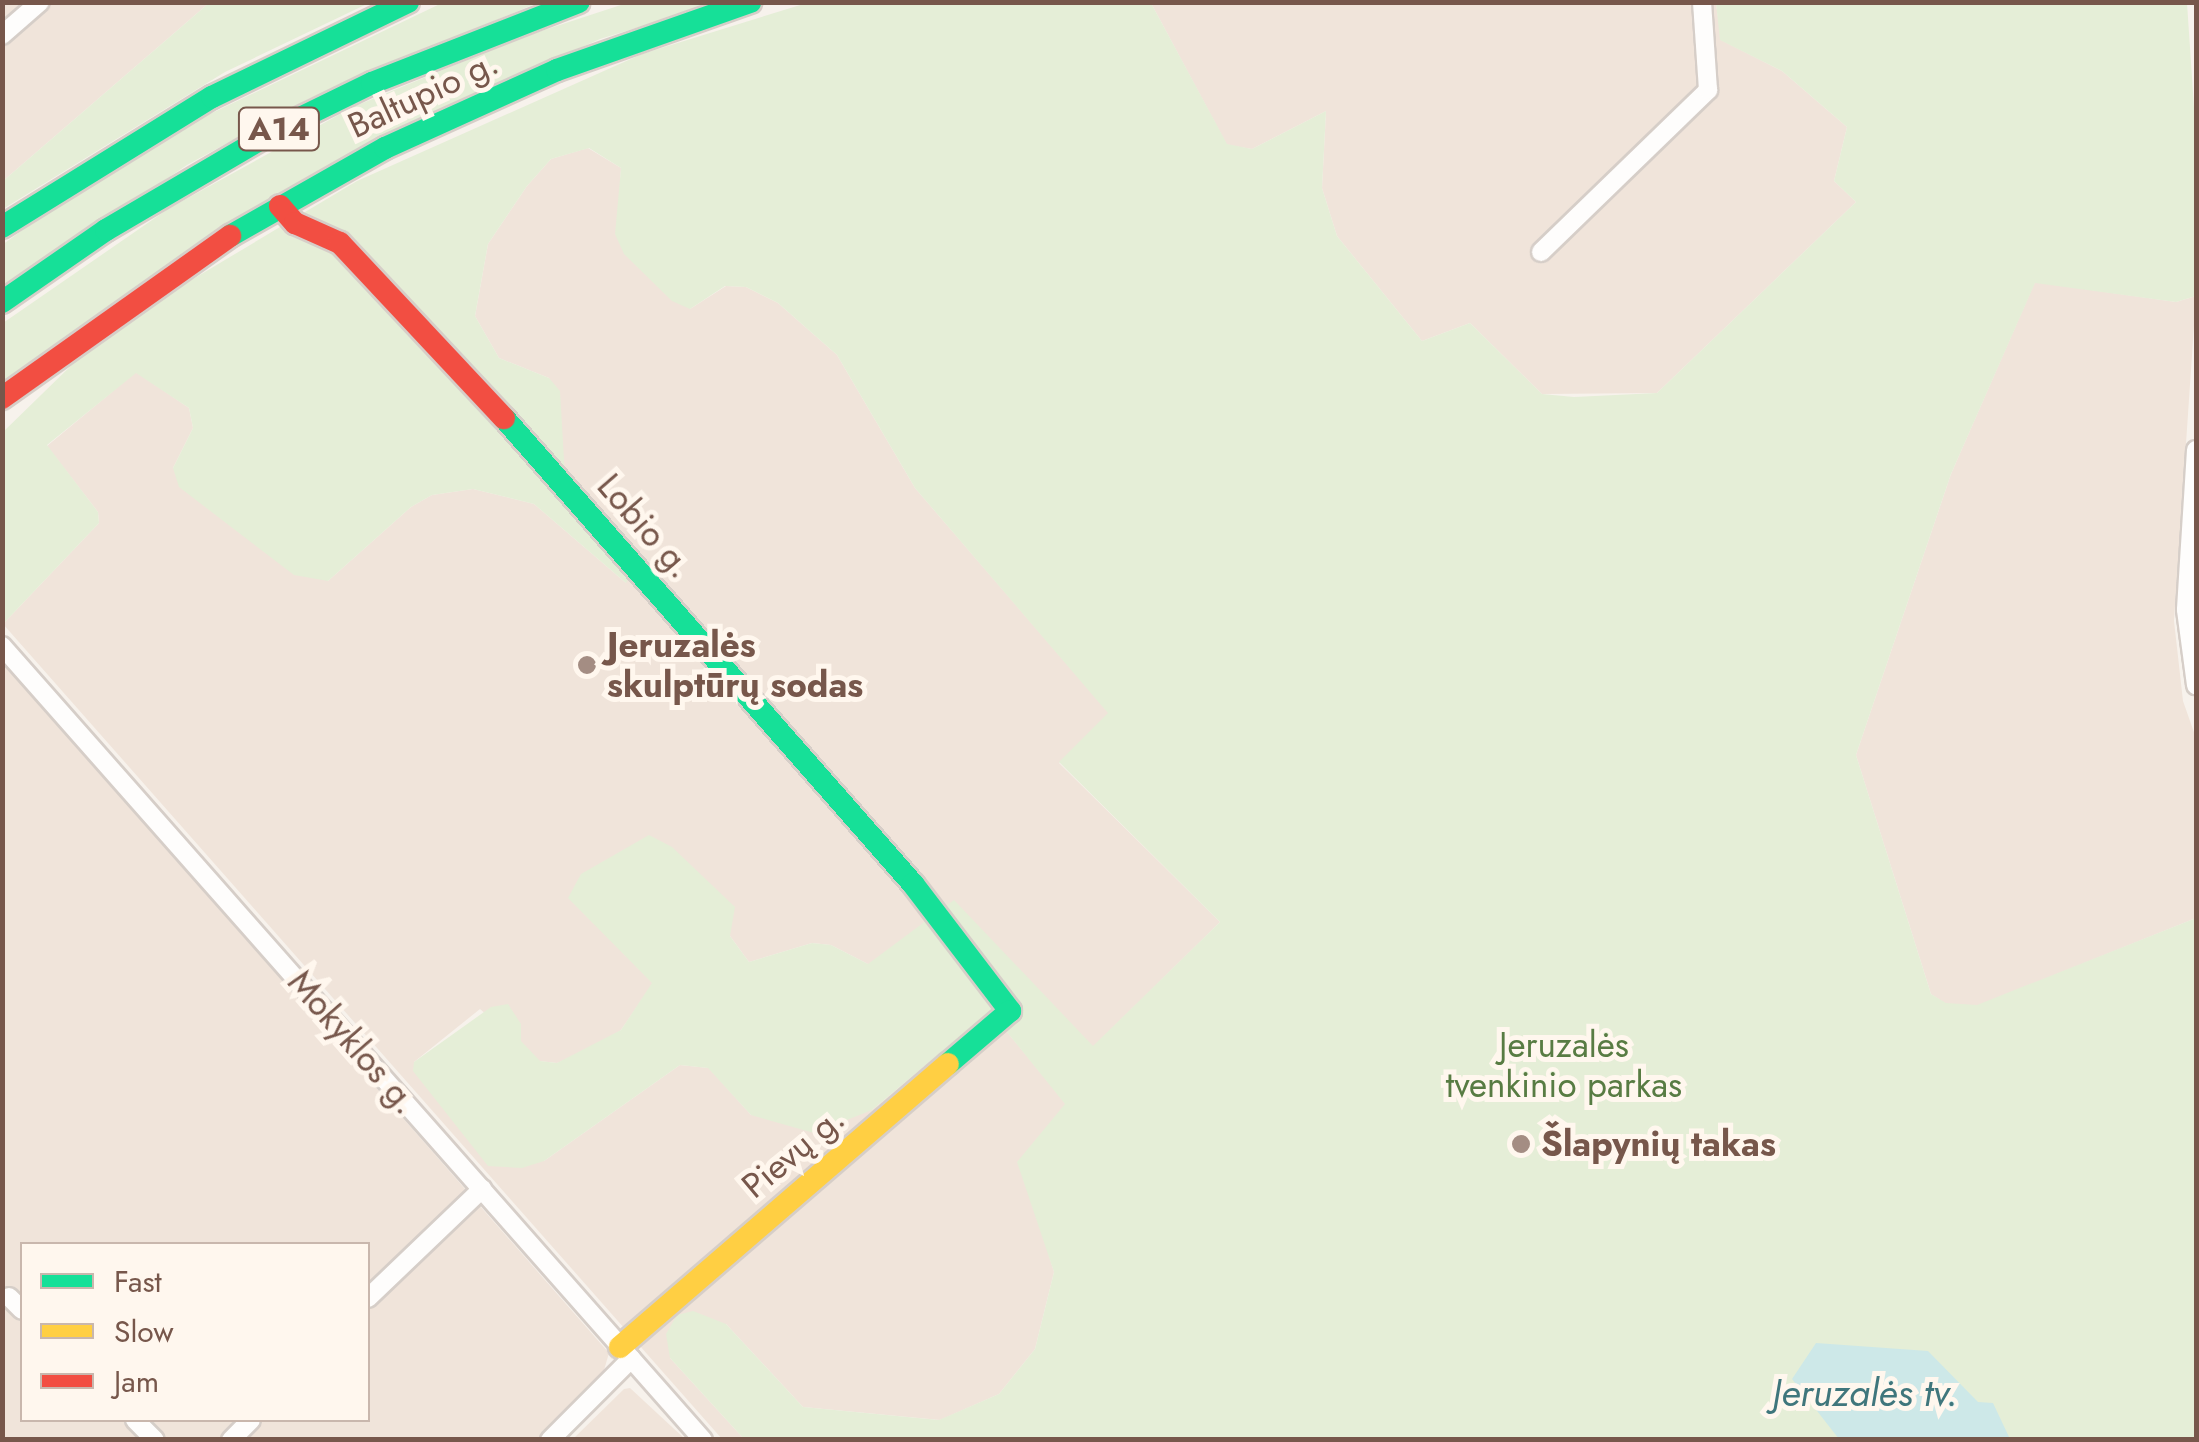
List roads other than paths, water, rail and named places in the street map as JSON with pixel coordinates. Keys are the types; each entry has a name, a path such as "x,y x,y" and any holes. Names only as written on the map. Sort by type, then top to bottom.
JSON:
{"main road":[{"name":"A14","path":"2,227 212,96 408,2"},
{"name":"A14","path":"2,302 106,230 280,128 372,83 579,2"},
{"name":"Baltupio g.","path":"2,398 148,289 280,206 472,107 750,2"},
{"name":"Lobio g.","path":"280,206 295,222 340,243 450,356 913,884 1010,1011"},
{"name":"Pievų g.","path":"626,1353 1010,1011"}],"street":[{"path":"2,35 40,2"},
{"path":"1541,252 1708,90 1702,2"},
{"path":"2196,450 2186,610 2196,685"},
{"name":"Mokyklos g.","path":"2,646 704,1440"},
{"path":"370,1296 482,1190"},
{"path":"550,1440 626,1353"},
{"path":"137,1422 156,1440"},
{"path":"231,1440 249,1422"}],"water":[{"name":"Jeruzalės tv.","path":"1816,1343 1928,1351 1978,1402 1993,1403 2010,1439 1839,1439 1792,1379"}],"place":[{"name":"Jeruzalės skulptūrų sodas","path":"587,665"},
{"name":"Šlapynių takas","path":"1521,1144"}],"park label":[{"name":"Jeruzalės tvenkinio parkas","path":"1564,1065"}]}
